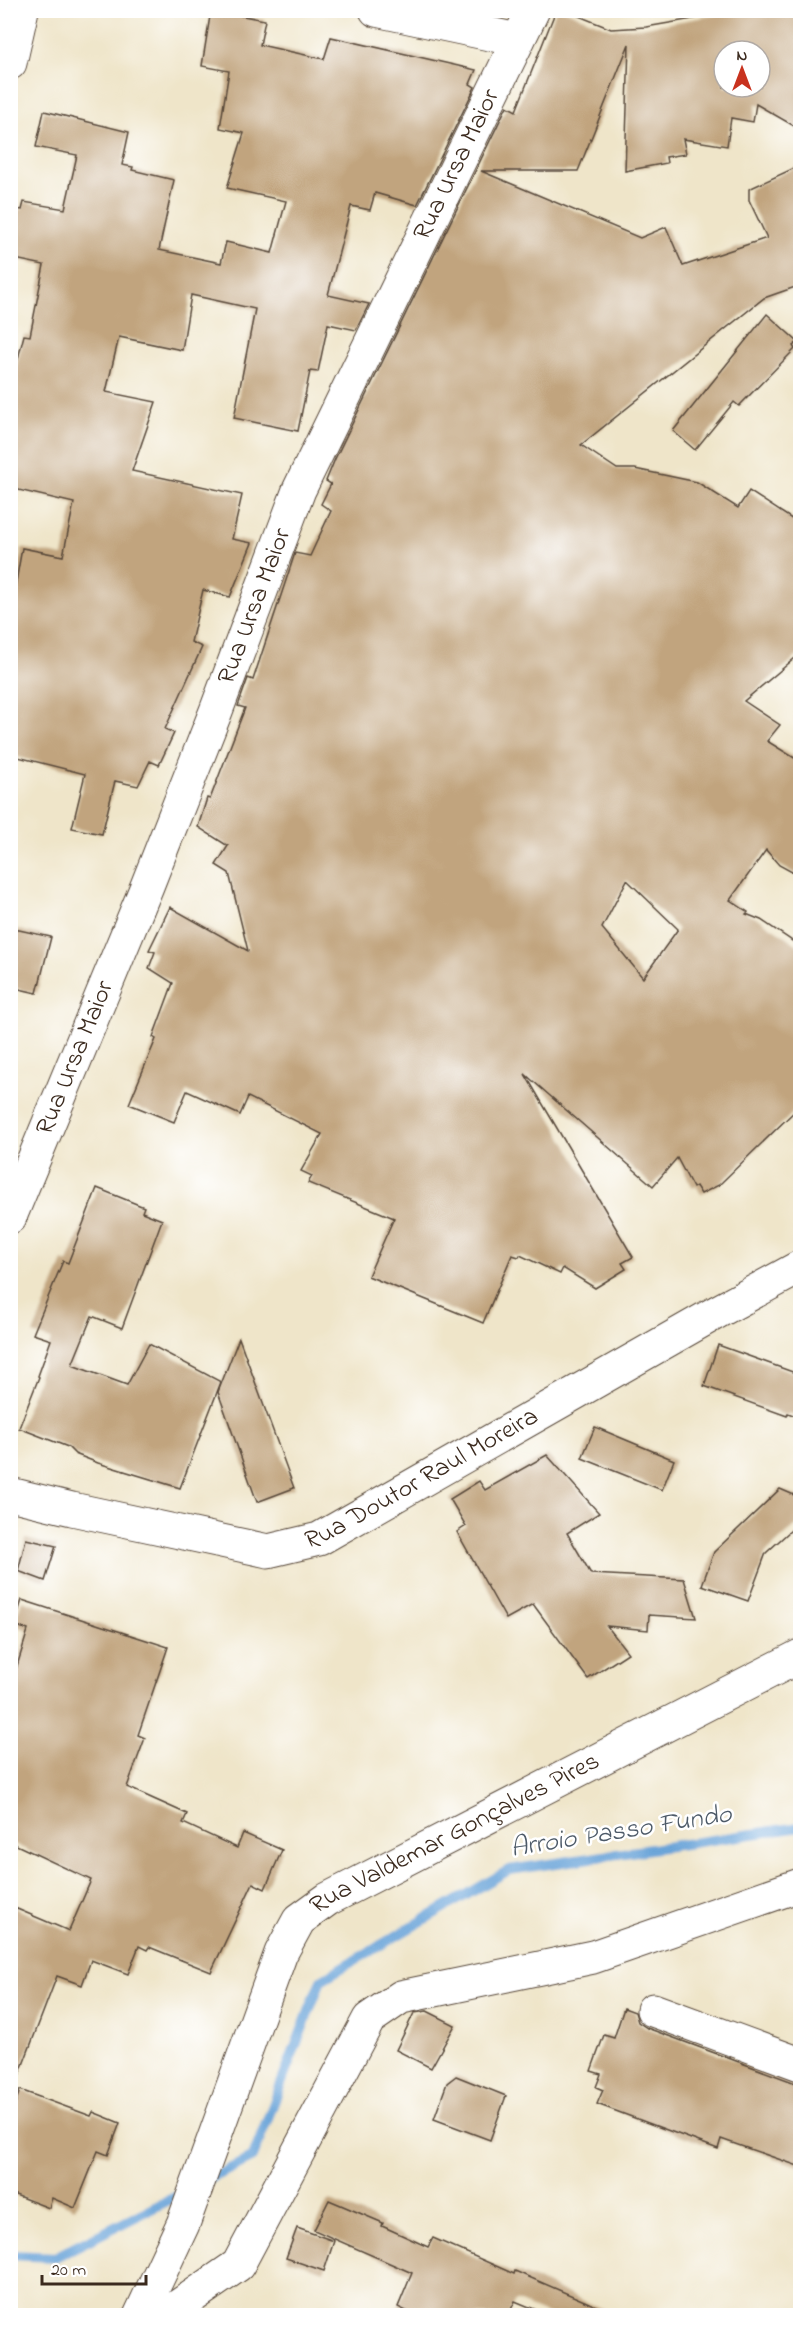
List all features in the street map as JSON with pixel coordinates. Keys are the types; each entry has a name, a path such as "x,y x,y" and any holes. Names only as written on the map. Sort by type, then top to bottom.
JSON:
{"street":[{"path":"10,63 22,10"},
{"path":"376,10 519,40"},
{"name":"Rua Ursa Maior","path":"10,1217 160,853 299,490 532,10"},
{"name":"Rua Doutor Raul Moreira","path":"10,1494 268,1551 319,1539 719,1311 801,1268"},
{"name":"Rua Valdemar Gonçalves Pires","path":"140,2316 183,2224 280,1953 299,1920 328,1899 801,1656"},
{"path":"164,2316 238,2265 369,2019 402,1997 593,1957 801,1885"},
{"path":"653,2010 801,2064"}],"building":[{"path":"211,10 265,20 260,45 324,59 331,37 476,70 470,84 475,87 417,205 375,193 370,210 351,206 328,295 369,304 356,330 328,324 318,372 310,371 298,431 234,418 255,309 191,295 182,350 119,337 106,392 156,402 132,471 242,495 232,539 252,543 230,597 203,590 191,642 202,647 165,729 174,733 159,765 150,761 138,786 115,781 102,834 72,828 85,774 10,755 10,616 22,548 63,556 74,503 10,488 10,390 24,335 30,336 44,265 10,258 10,236 16,209 22,210 24,202 65,209 77,155 36,147 44,111 129,132 122,165 133,167 132,170 174,180 159,250 221,263 226,242 272,253 286,201 227,188 244,133 220,128 229,71 202,66"},
{"path":"556,10 564,10 611,29 646,27 745,10 801,10 801,130 756,104 753,122 731,118 727,146 683,139 686,154 666,157 667,163 625,171 629,44 578,171 481,171 640,238 666,227 683,266 767,238 749,200 749,189 801,165 801,285 764,298 581,445 617,469 635,469 697,482 738,508 749,491 801,525 801,653 744,701 780,725 767,741 801,762 801,877 779,865 766,850 730,900 748,912 746,914 761,920 801,947 801,1105 719,1185 701,1194 696,1186 693,1188 677,1158 653,1186 525,1074 633,1257 622,1263 626,1269 595,1288 563,1268 560,1274 520,1255 519,1257 512,1255 483,1323 368,1276 394,1218 308,1183 312,1176 301,1171 322,1134 248,1097 240,1115 187,1091 174,1122 129,1104 156,1039 153,1037 173,983 149,968 155,952 149,950 170,907 248,951 229,873 216,865 228,846 198,827 207,798 210,799 245,708 238,706 248,678 253,680 295,553 310,556 331,511 321,504 331,484 326,481 335,459 507,106 516,111","holes":["627,880 678,929 643,978 602,928"]},
{"path":"767,314 798,342 793,346 795,349 739,406 734,402 695,450 673,431"},
{"path":"10,928 51,937 37,993 10,987"},
{"path":"97,1188 144,1207 142,1212 162,1220 122,1328 92,1316 72,1365 127,1385 149,1344 221,1382 180,1488 98,1463 75,1454 68,1447 19,1428 51,1340 33,1334 63,1261 68,1263"},
{"path":"239,1338 294,1488 257,1502 218,1392"},
{"path":"718,1345 801,1375 801,1418 788,1413 787,1416 704,1386"},
{"path":"595,1427 674,1460 662,1490 582,1458"},
{"path":"547,1455 599,1513 567,1533 591,1574 684,1579 696,1618 649,1615 648,1630 607,1626 628,1653 588,1679 533,1604 506,1619 457,1532 466,1526 450,1499 479,1481 485,1490"},
{"path":"780,1489 801,1498 801,1521 766,1553 748,1601 702,1585 714,1552"},
{"path":"26,1539 56,1546 45,1581 18,1571"},
{"path":"22,1600 168,1647 138,1735 145,1738 127,1787 187,1814 183,1823 237,1848 243,1833 282,1850 265,1889 253,1883 211,1972 149,1947 147,1950 139,1946 128,1974 91,1960 82,1985 57,1976 13,2091 10,2091 10,1906 69,1931 91,1880 10,1842 10,1689 28,1630 14,1625"},
{"path":"624,2008 635,2012 638,2022 647,2028 801,2085 801,2167 721,2139 718,2149 597,2104 603,2090 596,2087 601,2074 591,2071 604,2035 614,2038"},
{"path":"427,2011 455,2025 431,2068 396,2050 414,2013"},
{"path":"456,2076 506,2096 490,2140 434,2119 447,2083"},
{"path":"20,2090 91,2116 93,2112 120,2123 108,2155 98,2151 75,2208 52,2198 49,2208 10,2193 10,2118"},
{"path":"329,2200 383,2223 382,2226 428,2247 433,2238 514,2274 515,2271 619,2316 551,2316 515,2301 508,2316 416,2316 398,2307 412,2273 314,2230"},
{"path":"297,2228 334,2241 324,2271 286,2258"}],"waterway":[{"name":"Arroio Passo Fundo","path":"206,2181 253,2157 321,1980 509,1870 800,1827"},
{"name":"Arroio Passo Fundo","path":"10,2255 55,2257 187,2191"}]}
